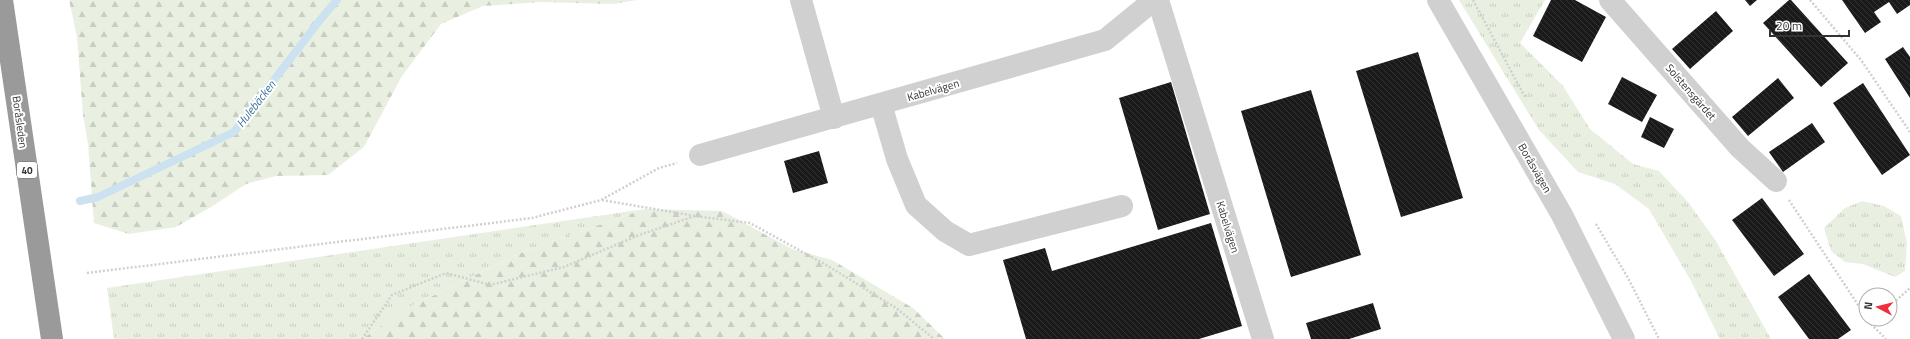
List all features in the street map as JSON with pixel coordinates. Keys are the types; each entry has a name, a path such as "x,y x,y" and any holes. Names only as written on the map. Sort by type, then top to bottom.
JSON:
{"highway":[{"name":"Boråsleden","path":"2,0 52,339"}],"street":[{"path":"801,0 834,118"},
{"name":"Kabelvägen","path":"700,155 1105,40 1154,0"},
{"name":"Kabelvägen","path":"1158,0 1263,339"},
{"name":"Boråsvägen","path":"1438,0 1562,215 1624,339"},
{"name":"Solstensgärdet","path":"1610,0 1740,148 1776,181"},
{"path":"882,104 897,159 916,205 945,231 969,245 1122,206"}],"path":[{"path":"1810,0 1861,60 1910,132"},
{"path":"87,273 532,218 601,200 659,168 700,155"},
{"path":"1776,181 1858,304"},
{"path":"601,200 695,216 750,223 828,266 896,308 934,339"},
{"path":"362,339 392,295 446,273 490,285 564,267 639,235 695,216"},
{"path":"1898,299 1910,288"},
{"path":"1873,327 1886,339"}],"green space":[{"path":"69,0 637,0 613,4 542,2 483,6 441,24 402,76 364,147 328,175 276,176 246,184 211,207 176,227 129,234 94,223 88,144 83,115 77,37"},
{"path":"1459,0 1545,0 1520,43 1563,86 1590,129 1633,164 1659,171 1688,202 1716,241 1771,339 1720,339 1691,281 1649,209 1615,184 1578,172 1539,130"},
{"path":"1862,201 1884,206 1901,216 1907,243 1905,271 1895,277 1863,264 1845,262 1831,251 1824,228 1845,208"},
{"path":"645,209 525,251 408,308 362,339 114,339 107,288"},
{"path":"645,209 722,211 792,249 832,260 913,308 945,339 362,339 408,308 525,251"}],"building":[{"path":"1551,0 1575,0 1606,17 1582,62 1533,36"},
{"path":"1745,0 1757,0 1750,6"},
{"path":"1789,0 1791,0 1848,63 1821,87 1763,23"},
{"path":"1842,0 1910,0 1910,5 1897,14 1889,2 1874,12 1881,22 1865,33"},
{"path":"1716,11 1733,31 1690,69 1672,49"},
{"path":"1903,47 1910,57 1910,98 1885,59"},
{"path":"1418,52 1463,198 1401,217 1356,71"},
{"path":"1622,77 1657,95 1642,122 1608,104"},
{"path":"1778,78 1794,98 1748,136 1732,117"},
{"path":"1171,82 1210,214 1158,230 1119,98"},
{"path":"1863,83 1910,155 1882,175 1833,103"},
{"path":"1311,90 1361,255 1291,277 1241,111"},
{"path":"1650,117 1674,129 1664,148 1641,137"},
{"path":"1812,123 1825,142 1783,172 1769,152"},
{"path":"819,151 828,183 793,193 784,161"},
{"path":"1762,198 1804,254 1774,276 1732,220"},
{"path":"1211,223 1242,326 1199,339 1026,339 1003,260 1045,248 1052,271"},
{"path":"1809,274 1851,330 1838,339 1809,339 1778,297"},
{"path":"1373,303 1381,329 1349,339 1311,339 1306,323"}],"waterway":[{"name":"Hulebäcken","path":"80,201 98,197 234,132 337,0"}]}
